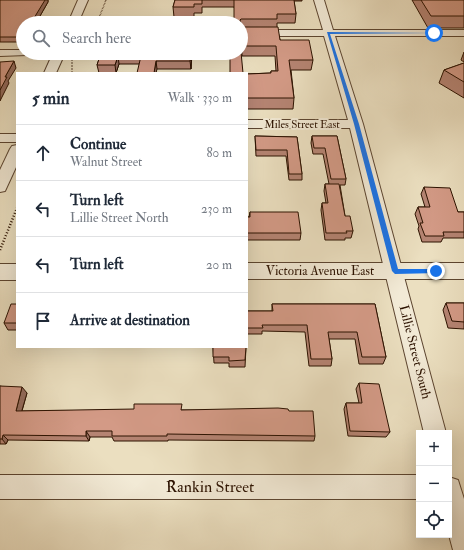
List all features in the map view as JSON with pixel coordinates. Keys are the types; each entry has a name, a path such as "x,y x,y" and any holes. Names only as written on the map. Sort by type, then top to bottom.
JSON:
{"street":[{"path":"76,16 82,0"},
{"name":"Lillie Street South","path":"319,0 356,124 395,271 434,430"},
{"path":"248,33 464,33"},
{"path":"0,53 16,53"},
{"path":"50,72 56,60"},
{"name":"Miles Street East","path":"248,124 356,124"},
{"path":"0,138 16,138"},
{"path":"0,188 16,151"},
{"name":"Victoria Avenue East","path":"248,271 464,271"},
{"path":"0,272 16,272"},
{"name":"Rankin Street","path":"0,487 416,487"},
{"path":"452,500 464,544"}],"path":[{"path":"100,16 106,0"},
{"path":"72,60 72,72"},
{"path":"0,250 16,210"}],"building":[{"path":"0,0 45,0 35,16 16,16 16,37 0,37"},
{"path":"175,0 202,0 202,4 194,4 194,7 173,7"},
{"path":"234,0 294,0 296,14 277,14 277,19 248,19 248,16 234,16"},
{"path":"421,0 464,0 464,16 431,16"},
{"path":"248,27 278,27 280,40 309,40 313,60 289,60 294,98 248,98 248,74 271,73 271,71 278,71 276,46 248,46"},
{"path":"99,60 117,60 115,65 97,65"},
{"path":"140,60 190,60 156,61 154,72 137,72"},
{"path":"230,60 242,60 243,72 230,72"},
{"path":"14,61 5,77 7,77 0,90 0,62"},
{"path":"464,63 464,82 444,70"},
{"path":"255,136 297,137 302,174 289,174 287,150 256,150"},
{"path":"312,136 337,136 346,179 331,179 325,148 314,148"},
{"path":"325,184 339,184 345,216 350,216 353,231 346,231 347,233 326,233 322,203 328,203"},
{"path":"424,187 450,188 458,212 464,212 464,232 443,232 444,236 425,236 420,223 423,223 418,207 430,207"},
{"path":"250,212 298,212 301,233 248,233 248,217 250,217"},
{"path":"446,303 464,303 464,322 452,321"},
{"path":"11,304 16,304 16,323 4,323"},
{"path":"272,304 375,304 386,357 362,357 357,332 328,332 332,359 311,359 307,325 262,325 263,328 248,328 248,311 273,311"},
{"path":"213,348 246,348 245,360 229,361 229,357 213,357"},
{"path":"359,383 379,384 390,432 350,431 346,403 362,403"},
{"path":"0,386 22,387 16,411 134,409 134,404 182,404 181,410 278,408 288,409 289,411 313,411 315,436 167,434 167,436 112,436 112,431 86,431 86,436 3,435 2,439 0,439"}],"route":[{"path":"434,33 328,33 356,124 395,271 436,271"}]}
